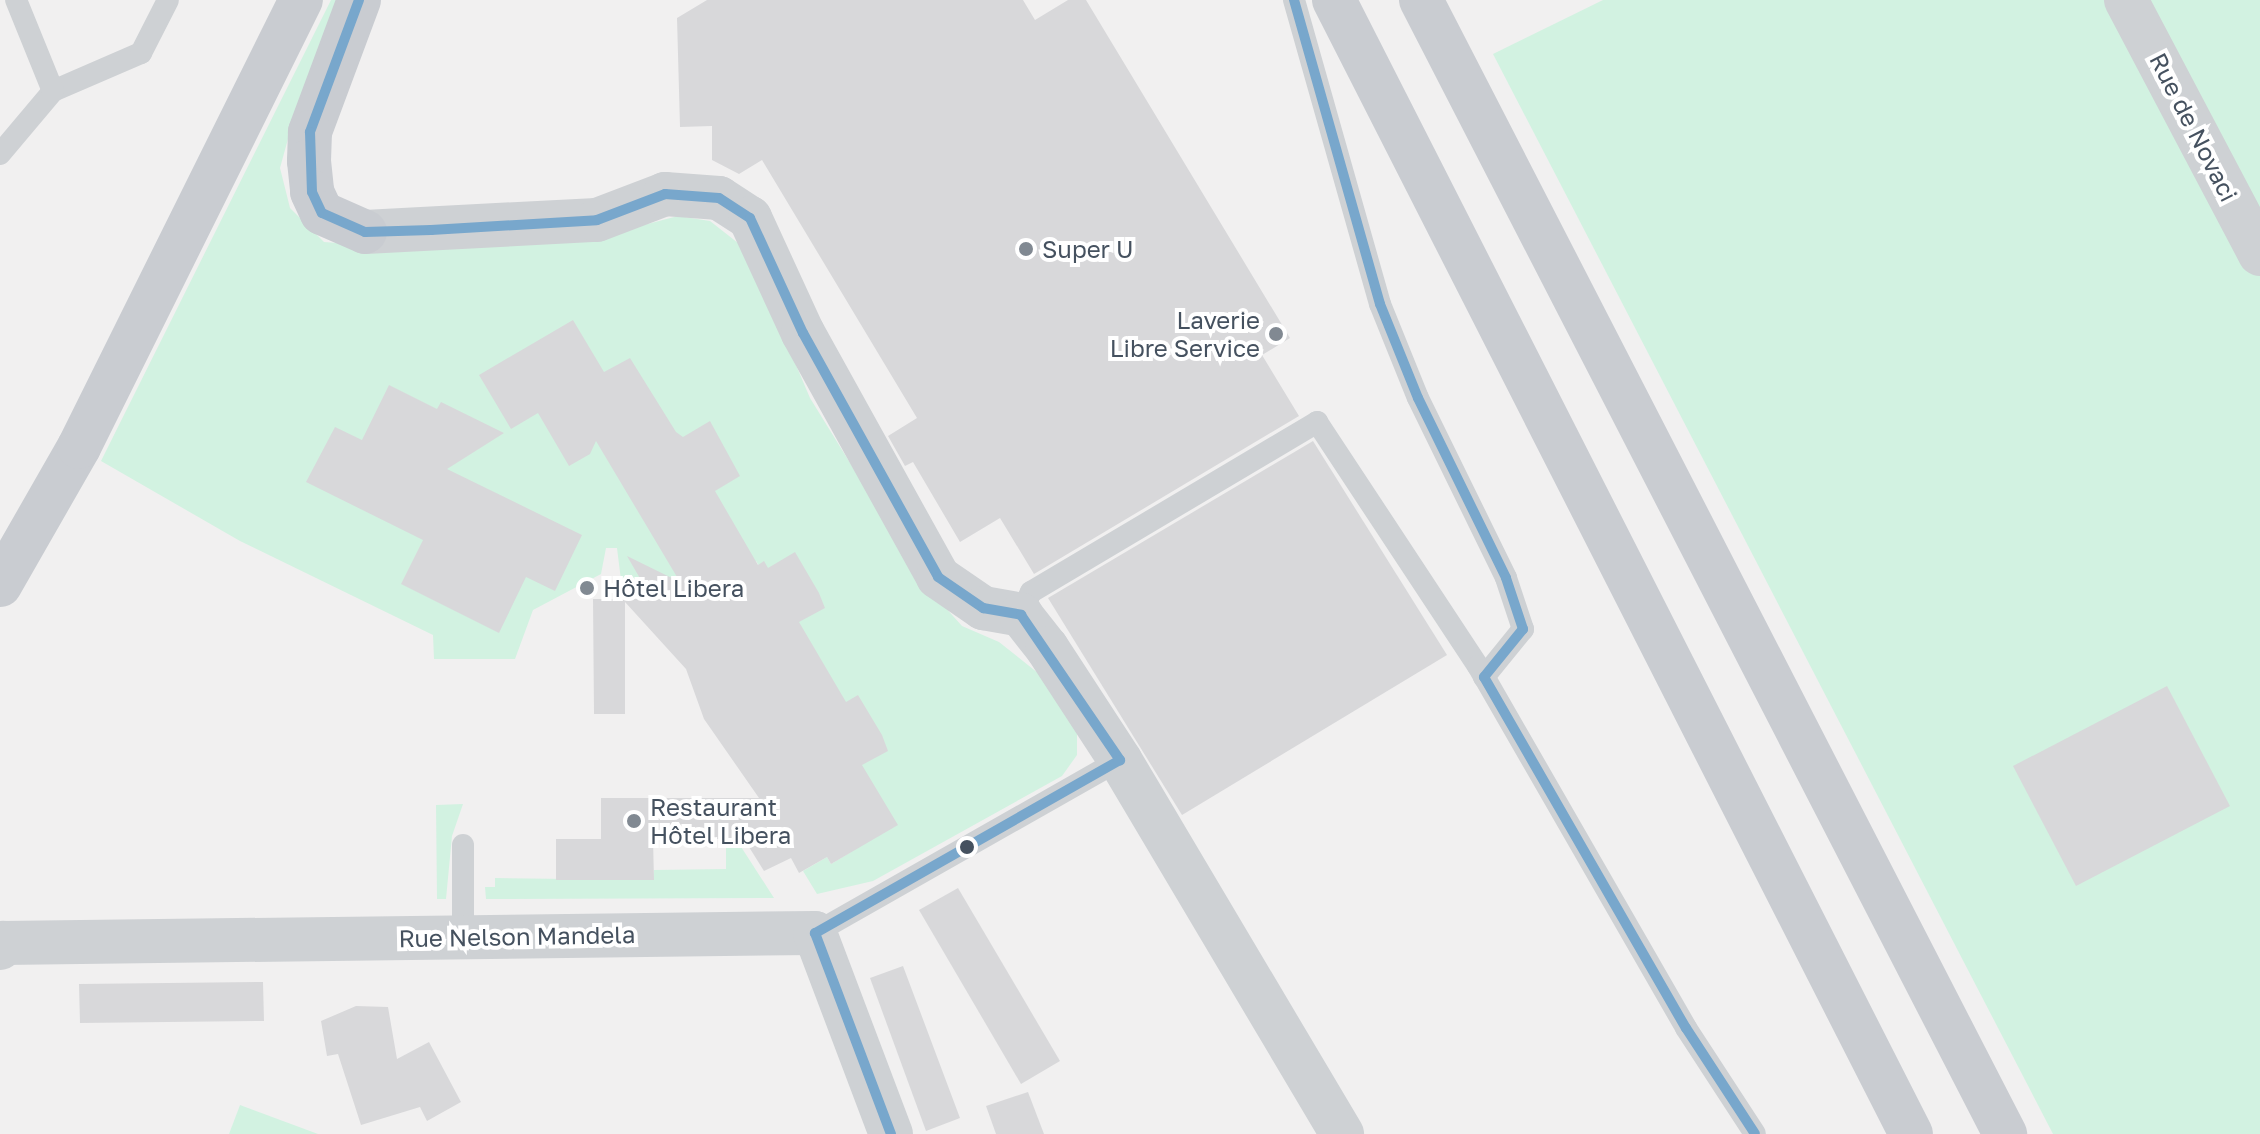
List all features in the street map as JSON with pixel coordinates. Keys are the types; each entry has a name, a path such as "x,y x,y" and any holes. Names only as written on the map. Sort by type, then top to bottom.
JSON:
{"main road":[{"path":"0,585 79,447 301,0"},
{"path":"359,0 310,132 309,161 312,192 322,213 365,232"},
{"path":"1334,0 1911,1134"},
{"path":"1421,0 2005,1134"}],"street":[{"name":"Rue de Novaci","path":"2126,0 2260,254"},
{"path":"365,232 597,220 665,194 719,198 750,218 803,333 938,577 983,608 1021,615 1120,760 1342,1134"},
{"path":"815,933 891,1134"},
{"name":"Rue Nelson Mandela","path":"2,946 463,936 815,933"}],"lane":[{"path":"16,0 53,91"},
{"path":"0,154 53,91 141,53 168,0"},
{"path":"1294,0 1380,304 1418,398 1506,578 1523,629 1484,677"},
{"path":"1021,615 1031,592 1317,422 1484,677 1686,1028 1755,1134"},
{"path":"815,933 1120,760"},
{"path":"463,845 463,936"}],"green space":[{"path":"331,0 344,0 294,117 280,168 290,208 324,242 365,245 617,232 678,216 710,221 738,243 756,271 810,398 926,586 962,626 999,642 1043,677 1077,728 1077,755 1062,776 873,881 817,894 803,871 827,857 831,864 851,852 830,715 843,703 756,561 649,603 621,580 617,548 606,548 601,574 533,610 515,659 434,659 433,635 240,541 101,461"},
{"path":"1603,0 2260,0 2260,1134 2053,1134 1493,54"},
{"path":"463,804 452,836 446,899 437,899 436,805"},
{"path":"726,839 736,839 774,898 486,899 485,887 495,887 495,878 653,880 654,870 726,869"},
{"path":"240,1105 318,1134 229,1134"}],"building":[{"name":"Super U","path":"707,0 1023,0 1035,20 1068,0 1086,0 1290,338 1262,355 1299,416 1034,574 1000,518 960,542 913,462 905,466 888,436 917,418 762,160 739,174 712,160 712,126 680,127 677,18"},
{"path":"573,320 604,372 630,358 676,432 683,437 710,421 740,476 715,491 758,565 764,561 768,568 795,552 819,593 825,608 799,622 846,702 858,695 882,735 888,751 862,765 898,825 831,864 827,857 799,873 791,858 764,871 744,839 653,839 654,880 556,880 556,839 601,839 601,798 759,798 704,719 686,669 625,602 625,714 594,714 593,599 652,599 627,556 680,582 596,441 590,454 569,466 538,413 511,429 479,375"},
{"path":"389,385 437,409 441,402 504,433 447,469 582,535 555,591 526,577 499,633 401,584 423,540 306,482 335,427 362,440"},
{"path":"1313,441 1447,655 1182,815 1048,598"},
{"path":"2167,686 2230,806 2076,886 2013,766"},
{"path":"958,888 1060,1061 1021,1084 919,910"},
{"path":"903,966 960,1118 926,1131 870,978"},
{"path":"263,982 264,1021 80,1023 79,984"},
{"path":"356,1006 388,1007 397,1059 429,1042 461,1102 427,1121 420,1107 361,1125 338,1054 327,1056 321,1021"},
{"path":"1028,1092 1044,1134 996,1134 986,1106"}],"transit line":[{"path":"359,0 310,132 312,192 322,213 365,232 431,230 597,220 665,194 719,198 750,218 803,333 938,577 983,608 1021,615 1120,760 815,933 891,1134"},
{"path":"1294,0 1380,304 1418,398 1506,578 1523,629 1484,677 1686,1028 1755,1134"}],"place":[{"name":"Super U","path":"1026,249"},
{"name":"Laverie Libre Service","path":"1276,334"},
{"name":"Hôtel Libera","path":"587,588"},
{"name":"Restaurant Hôtel Libera","path":"634,821"}]}
